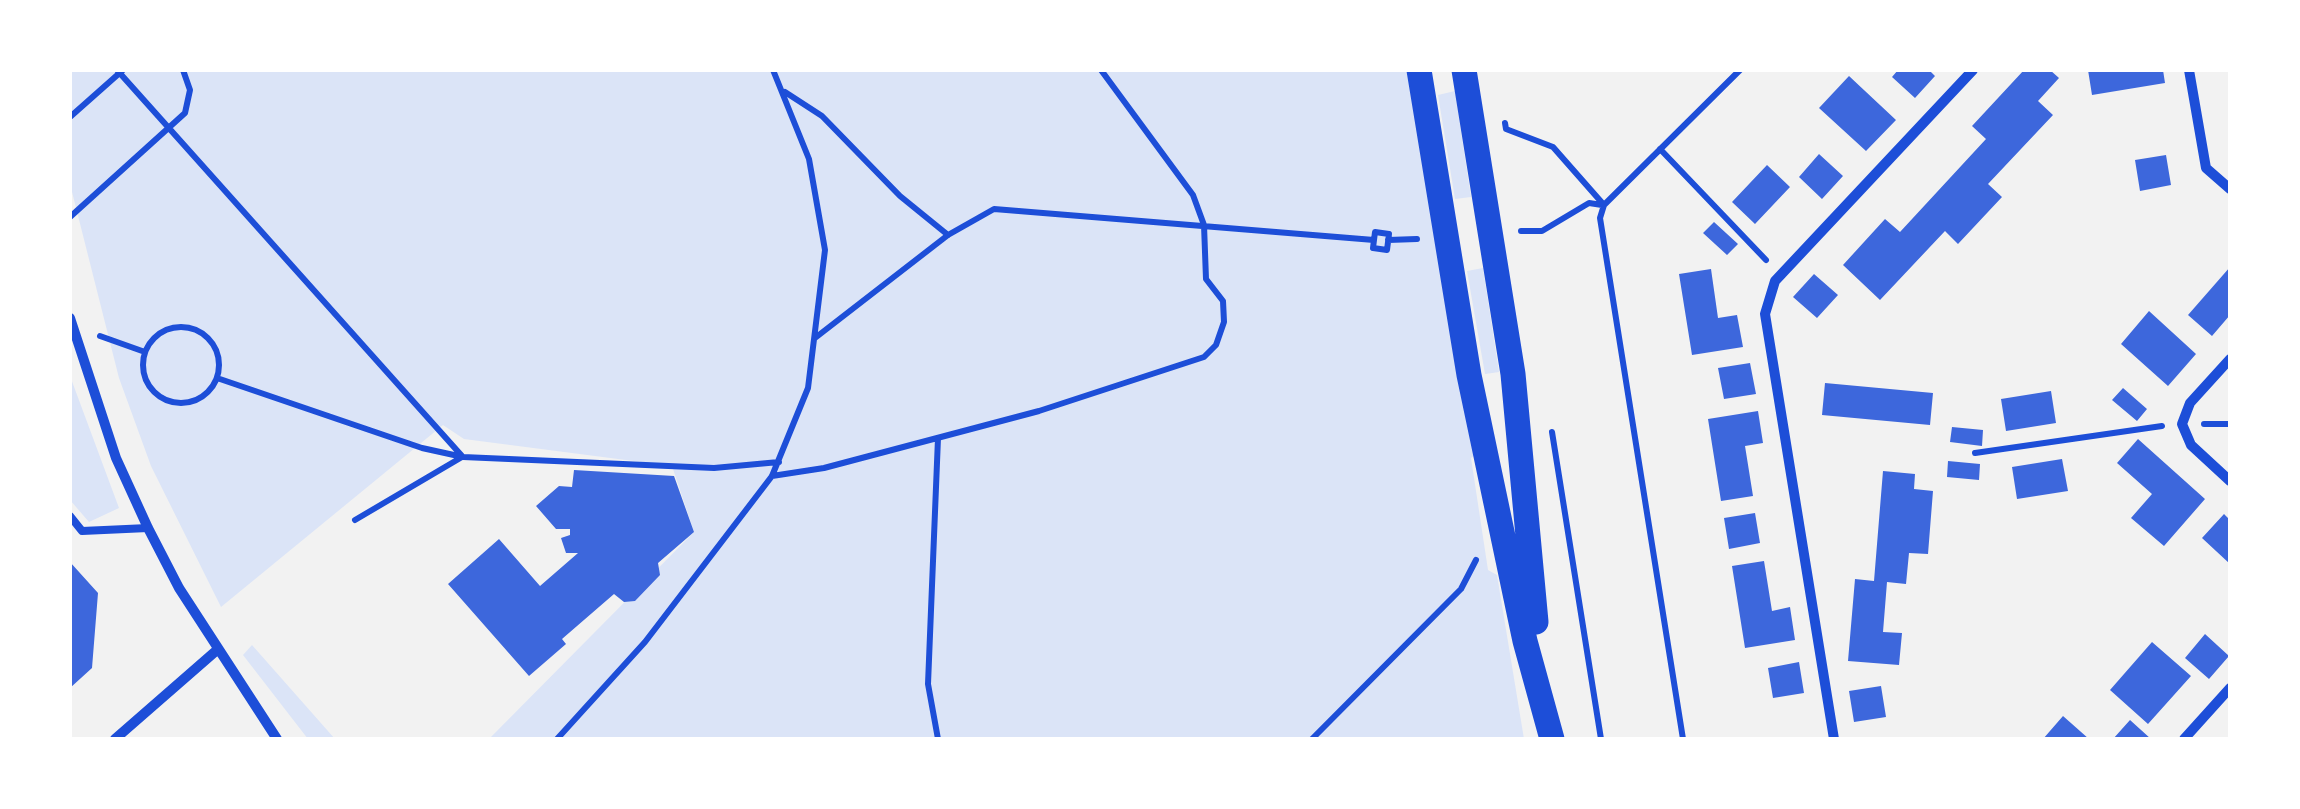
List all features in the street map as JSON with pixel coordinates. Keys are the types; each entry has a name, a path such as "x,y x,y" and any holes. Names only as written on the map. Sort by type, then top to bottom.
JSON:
{"main road":[{"path":"1419,70 1470,375 1525,641 1552,739"},
{"path":"1464,70 1513,374 1545,712"}],"street":[{"path":"1834,739 1765,314 1780,276 1973,70"},
{"path":"2189,70 2206,168 2230,189"},
{"path":"71,322 116,458 148,528 217,650 276,739"},
{"path":"2230,359 2190,403 2182,424 2191,445 2230,481"},
{"path":"115,739 217,650"},
{"path":"2184,739 2230,688"}],"lane":[{"path":"70,516 82,531 148,528"}],"path":[{"path":"70,217 186,113 190,90 183,70"},
{"path":"557,739 645,642 772,476 808,388 825,250 808,159 773,70"},
{"path":"772,476 1039,411 1204,357 1216,345 1224,322 1223,301 1206,279 1204,225 1193,195 1101,70"},
{"path":"1683,739 1600,218 1604,205 1740,70"},
{"path":"70,117 120,71 463,457"},
{"path":"784,92 822,116 900,196 948,234"},
{"path":"1503,114 1509,148"},
{"path":"1506,130 1553,147 1604,205"},
{"path":"1660,149 1780,276"},
{"path":"1524,251 1521,227 1542,231 1589,203 1604,205"},
{"path":"814,338 948,234 984,214 1006,208 1374,240 1373,248 1387,250 1388,240 1427,237"},
{"path":"71,322 145,352"},
{"path":"172,328 197,330 215,346 218,378 208,394 195,402 166,402 146,381 145,352 160,333 172,328"},
{"path":"218,378 422,448 463,457 714,468 780,462"},
{"path":"1975,453 2182,424"},
{"path":"1551,426 1601,739"},
{"path":"938,438 928,684 938,739"},
{"path":"355,520 463,457"},
{"path":"1312,739 1461,589 1476,562 1477,549"}],"shaded area":[{"path":"70,70 1418,70 1476,454 1471,458 1488,570 1497,575 1524,739 489,739 694,532 672,466 464,439 443,425 221,607 151,466 119,378 70,184"},
{"path":"1455,91 1471,197 1455,199 1438,95"},
{"path":"1483,268 1499,372 1485,374 1467,271"},
{"path":"70,376 119,508 89,522 70,500"},
{"path":"252,645 335,739 308,739 243,655"}],"building":[{"path":"1898,70 1929,70 1935,76 1915,98 1892,77"},
{"path":"2024,70 2050,70 2059,78 2038,101 2053,115 1988,184 2002,197 1958,244 1945,231 1880,300 1843,265 1885,219 1900,232 1986,139 1972,126"},
{"path":"2088,70 2163,70 2165,83 2092,95"},
{"path":"1849,76 1896,120 1866,151 1819,108"},
{"path":"1819,154 1843,176 1822,199 1799,177"},
{"path":"2166,155 2171,185 2140,191 2135,160"},
{"path":"1767,165 1790,187 1755,224 1732,202"},
{"path":"1714,222 1738,244 1727,255 1703,233"},
{"path":"2230,267 2230,315 2212,336 2188,315"},
{"path":"1711,269 1718,318 1737,315 1743,347 1692,355 1679,274"},
{"path":"1814,274 1838,295 1817,318 1793,297"},
{"path":"2149,311 2196,354 2168,386 2121,344"},
{"path":"1750,363 1756,394 1724,399 1718,368"},
{"path":"1825,383 1933,393 1930,425 1822,415"},
{"path":"2123,388 2147,409 2137,421 2112,400"},
{"path":"2051,391 2056,423 2006,431 2001,399"},
{"path":"1758,411 1763,443 1745,446 1753,496 1721,501 1708,419"},
{"path":"1952,427 1983,430 1982,446 1950,442"},
{"path":"2138,439 2205,499 2164,546 2131,518 2152,494 2117,463"},
{"path":"2062,459 2068,491 2017,499 2012,467"},
{"path":"1948,461 1980,464 1979,480 1947,477"},
{"path":"574,470 674,476 694,532 658,563 660,575 635,601 624,602 614,594 562,639 566,644 529,676 448,584 499,539 540,586 578,553 566,553 561,538 570,535 570,529 556,529 536,506 559,486 572,487"},
{"path":"1883,471 1915,474 1914,489 1933,491 1928,554 1909,553 1906,584 1887,582 1883,632 1902,633 1899,665 1848,661 1855,579 1874,581"},
{"path":"1755,513 1760,543 1729,549 1724,518"},
{"path":"2224,514 2230,520 2230,564 2202,538"},
{"path":"1764,561 1772,611 1790,607 1795,640 1745,648 1732,566"},
{"path":"70,562 98,593 92,668 70,688"},
{"path":"2205,634 2229,656 2209,679 2185,658"},
{"path":"2152,642 2191,676 2148,724 2110,690"},
{"path":"1799,662 1804,693 1773,698 1768,668"},
{"path":"1881,686 1886,717 1854,722 1849,691"},
{"path":"2063,716 2089,739 2043,739"},
{"path":"2130,720 2151,739 2113,739"}]}
